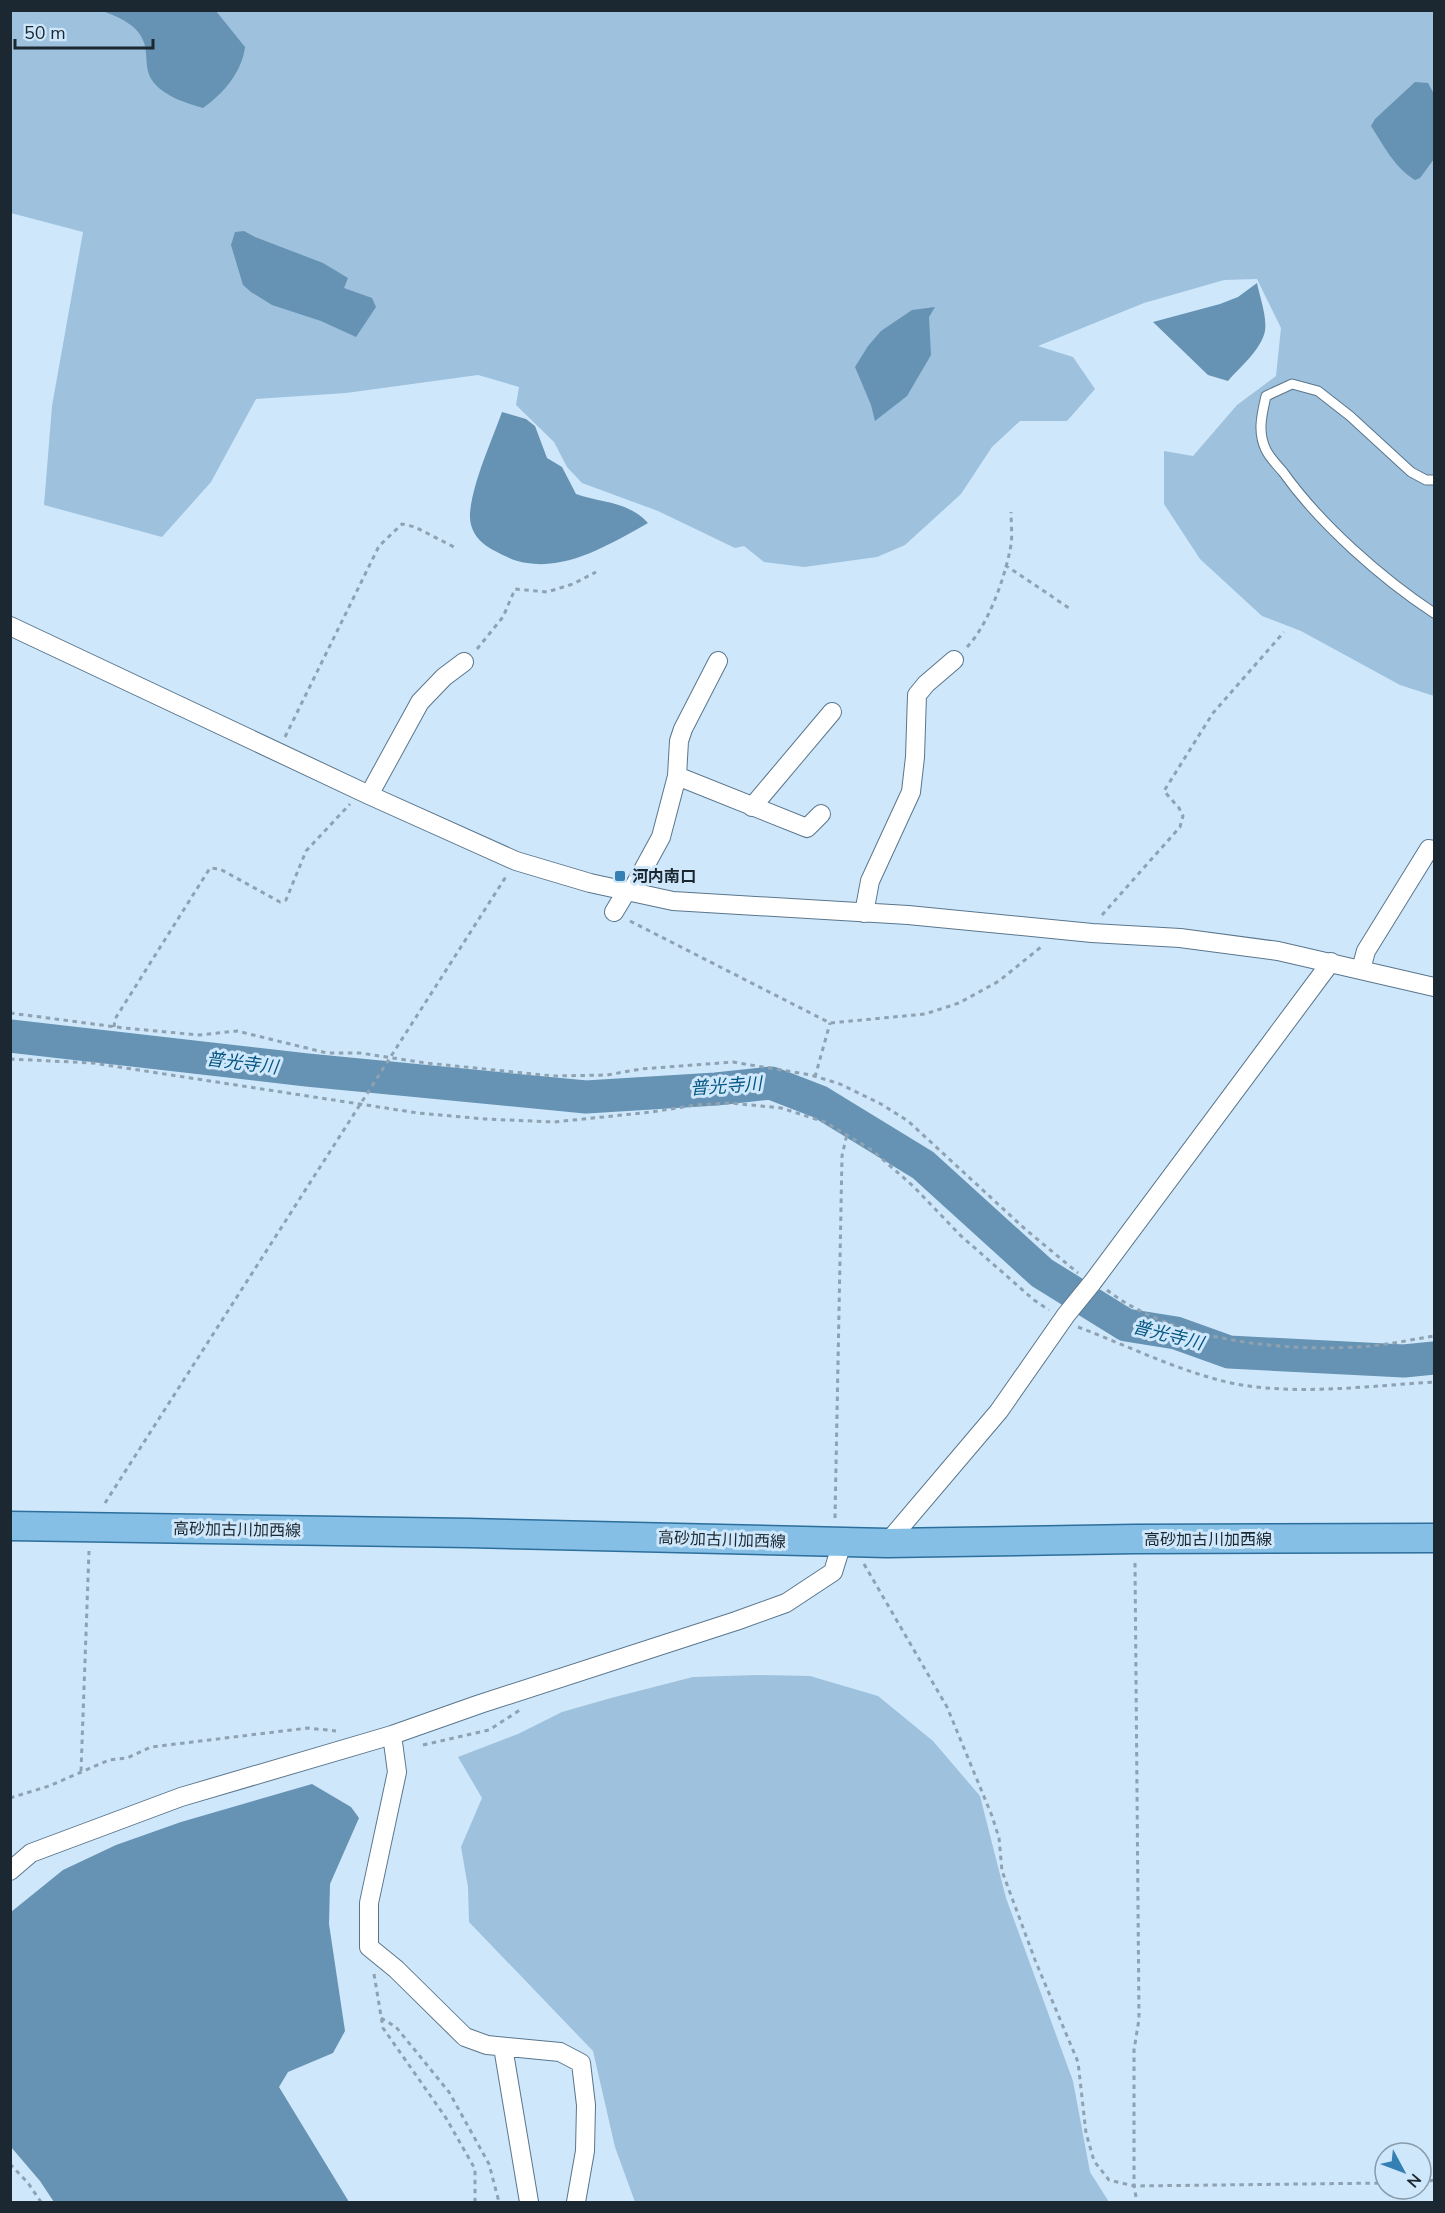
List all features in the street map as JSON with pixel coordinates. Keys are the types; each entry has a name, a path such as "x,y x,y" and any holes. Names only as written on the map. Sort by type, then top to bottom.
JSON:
{"main road":[{"name":"高砂加古川加西線","path":"10,1526 469,1533 856,1543 1434,1538"}],"street":[{"path":"10,626 364,793 516,861 590,883 673,902 864,913 1092,933 1180,938 1278,951 1434,987"},
{"path":"864,913 870,881 911,792 915,757 917,695 926,684 954,660"},
{"path":"614,912 661,837 677,776 681,735 718,661"},
{"path":"364,793 420,702 444,676 464,662"},
{"path":"753,807 832,712"},
{"path":"677,776 807,828 821,814"},
{"path":"1361,969 1366,951 1429,849 1434,849"},
{"path":"10,1870 31,1853 181,1797 363,1743 393,1743 539,1684 736,1622 786,1603 833,1572 856,1543 999,1411 1064,1317 1092,1284 1331,962"},
{"path":"393,1743 397,1772 369,1903 369,1947 396,1969 465,2037 487,2045 561,2052 581,2063 586,2105 585,2151 576,2202"},
{"path":"503,2047 529,2202"}],"lane":[{"path":"1434,480 1426,480 1411,472 1350,416 1318,391 1292,384 1266,396 1260,422 1266,450 1293,487 1348,545 1414,600 1434,613"}],"path":[{"path":"954,660 977,635 995,600 1011,549 1011,512"},
{"path":"278,751 380,546 402,524 415,527 454,547"},
{"path":"1005,565 1069,608"},
{"path":"464,662 486,640 503,617 515,589 547,592 573,584 596,572"},
{"path":"1092,933 1105,909 1180,827 1183,816 1164,791 1213,713 1284,632"},
{"path":"114,1027 115,1019 210,868 220,869 280,902 286,900 306,851 352,801 364,793"},
{"path":"81,1771 90,1527 363,1096 516,861"},
{"path":"614,912 830,1023 925,1014 959,1003 999,981 1028,960 1051,939 1054,929"},
{"path":"10,1013 114,1027 199,1035 237,1031 327,1053 360,1053 426,1064 552,1076 607,1075 641,1069 733,1062 815,1077 840,1084 881,1104 908,1121 1076,1273 1120,1300 1162,1321 1202,1334 1292,1347 1371,1346 1434,1336"},
{"path":"815,1077 830,1023"},
{"path":"10,1059 93,1063 440,1115 554,1122 641,1114 695,1105 730,1103 781,1108 825,1122 872,1150 913,1186 960,1235 1034,1300 1064,1317 1163,1361 1216,1379 1250,1386 1308,1389 1434,1382"},
{"path":"847,1134 842,1156 856,1543 862,1562 947,1707 992,1816 999,1838 1002,1871 1035,1960 1078,2062 1086,2133 1094,2161 1109,2180 1134,2186 1373,2183"},
{"path":"1135,1539 1139,2019 1134,2050 1134,2186 1137,2202"},
{"path":"393,1743 489,1730 516,1714 538,1696 539,1684"},
{"path":"10,1798 49,1786 109,1760 128,1758 151,1747 308,1728 352,1733 363,1743"},
{"path":"369,1947 383,2028 446,2118 475,2169 475,2202"},
{"path":"381,2018 396,2026 449,2092 489,2164 499,2202"},
{"path":"10,2164 28,2183 41,2202"}],"shaded area":[{"path":"10,11 1434,11 1434,696 1400,685 1301,631 1262,616 1200,559 1164,504 1164,451 1193,456 1237,405 1276,376 1281,328 1257,279 1224,280 1144,303 1038,346 1073,357 1095,389 1067,421 1020,421 992,447 961,494 905,545 877,557 804,567 764,562 744,546 735,548 658,511 582,483 567,467 554,442 516,405 519,387 478,375 346,393 256,399 211,482 162,537 44,505 52,406 83,232 11,213"},
{"path":"102,11 216,11 245,47 240,65 236,74 218,96 203,108 190,104 170,96 154,83 148,72 142,37 131,25"},
{"path":"1415,82 1428,83 1434,94 1434,159 1420,178 1415,180 1395,162 1371,126 1375,119"},
{"path":"244,231 323,263 348,278 344,288 372,298 376,307 356,337 321,321 272,305 243,285 231,245 235,232"},
{"path":"1257,283 1264,313 1263,338 1255,351 1228,381 1208,375 1153,322 1220,304 1238,297"},
{"path":"935,307 929,317 931,355 907,396 875,421 871,405 855,367 881,331 912,310"},
{"path":"502,412 526,419 535,426 547,458 562,467 576,494 632,510 648,523 590,553 559,563 518,561 483,543 473,531 470,513 479,475"},
{"path":"810,1676 878,1696 933,1741 980,1796 1006,1898 1073,2081 1090,2172 1109,2202 635,2202 615,2147 593,2051 469,1922 468,1887 461,1847 482,1798 458,1757 518,1734 562,1712 611,1698 693,1677"},
{"path":"312,1784 351,1807 359,1818 330,1884 329,1924 345,2031 333,2053 288,2072 279,2087 349,2202 54,2202 40,2181 11,2147 11,1912 63,1870 116,1845 181,1822"}],"waterway":[{"name":"普光寺川","path":"10,1036 307,1070 586,1097 716,1089 771,1083 820,1102 923,1165 1042,1273 1126,1325 1176,1333 1229,1352 1404,1361 1434,1358"}],"place":[{"name":"河内南口","path":"620,876"}]}
